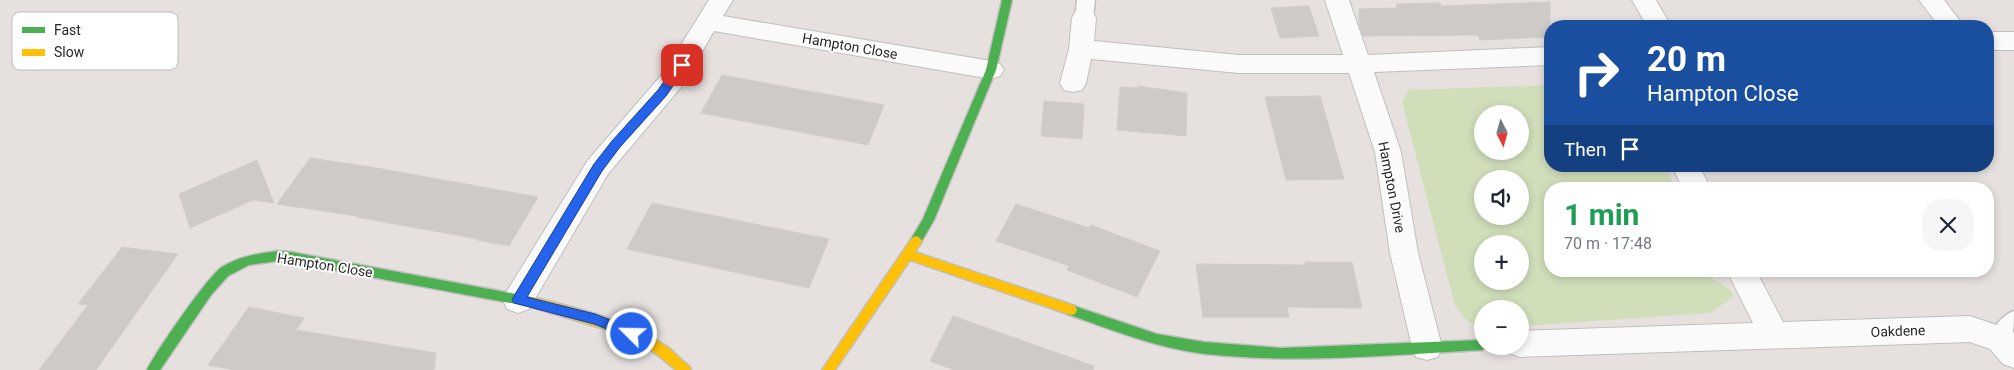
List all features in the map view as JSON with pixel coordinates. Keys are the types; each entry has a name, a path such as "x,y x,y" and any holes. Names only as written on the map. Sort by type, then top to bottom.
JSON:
{"street":[{"path":"828,370 908,254 928,220 990,70 1007,0"},
{"name":"Hampton Drive","path":"1337,0 1388,152 1404,253 1427,348"},
{"path":"1644,0 1656,20"},
{"path":"1931,0 1947,20"},
{"path":"1073,83 1081,49 1085,9"},
{"name":"Hampton Close","path":"518,300 598,168 616,144 662,93 715,11 990,70"},
{"path":"1994,41 2014,41"},
{"path":"1081,49 1240,64 1358,64 1544,56"},
{"path":"908,254 1157,339 1282,362 1474,345"},
{"name":"Hampton Close","path":"153,370 214,283 232,266 257,257 283,256 518,300 595,319 620,328 668,353 685,370"},
{"path":"1744,277 1774,334"},
{"name":"Oakdene","path":"1529,344 1970,328 2009,338"}],"green space":[{"path":"1544,85 1544,172 1668,172 1673,182 1544,182 1544,277 1710,277 1727,287 1734,296 1710,313 1529,325 1529,300 1474,300 1474,324 1468,322 1455,306 1402,102 1409,90"}],"building":[{"path":"1550,2 1550,20 1544,20 1544,37 1480,40 1478,35 1363,36 1359,24 1359,9 1398,8 1396,4 1440,3 1441,6"},
{"path":"1309,6 1319,36 1280,38 1271,8"},
{"path":"722,75 884,105 868,145 701,113"},
{"path":"1138,86 1187,93 1186,136 1117,130 1120,87 1139,88"},
{"path":"1320,96 1344,179 1286,180 1265,97"},
{"path":"1044,101 1084,104 1082,139 1041,136"},
{"path":"310,158 538,197 509,246 357,216 277,204"},
{"path":"257,160 274,203 253,200 190,228 179,194"},
{"path":"652,203 829,239 809,288 627,249"},
{"path":"1016,204 1089,228 1091,225 1160,251 1137,297 1067,270 1069,266 996,241"},
{"path":"122,247 178,254 96,370 39,370 88,305 78,304"},
{"path":"1305,262 1352,262 1362,308 1287,307 1289,317 1203,317 1196,264 1305,265"},
{"path":"249,307 304,318 296,330 436,353 434,370 235,370 208,365"},
{"path":"953,316 1094,366 1093,370 954,370 930,361"}],"traffic: fast":[{"path":"916,241 928,220 991,70 1007,0"},
{"path":"153,370 207,291 224,272 247,260 277,256 291,257 532,302"},
{"path":"1071,310 1157,339 1204,348 1281,354 1474,345"}],"traffic: slow":[{"path":"828,370 916,241"},
{"path":"908,254 1071,310"},
{"path":"532,302 613,326 662,350 685,370"}],"route":[{"path":"632,334 595,319 518,300 607,155 662,93 682,65"}]}
